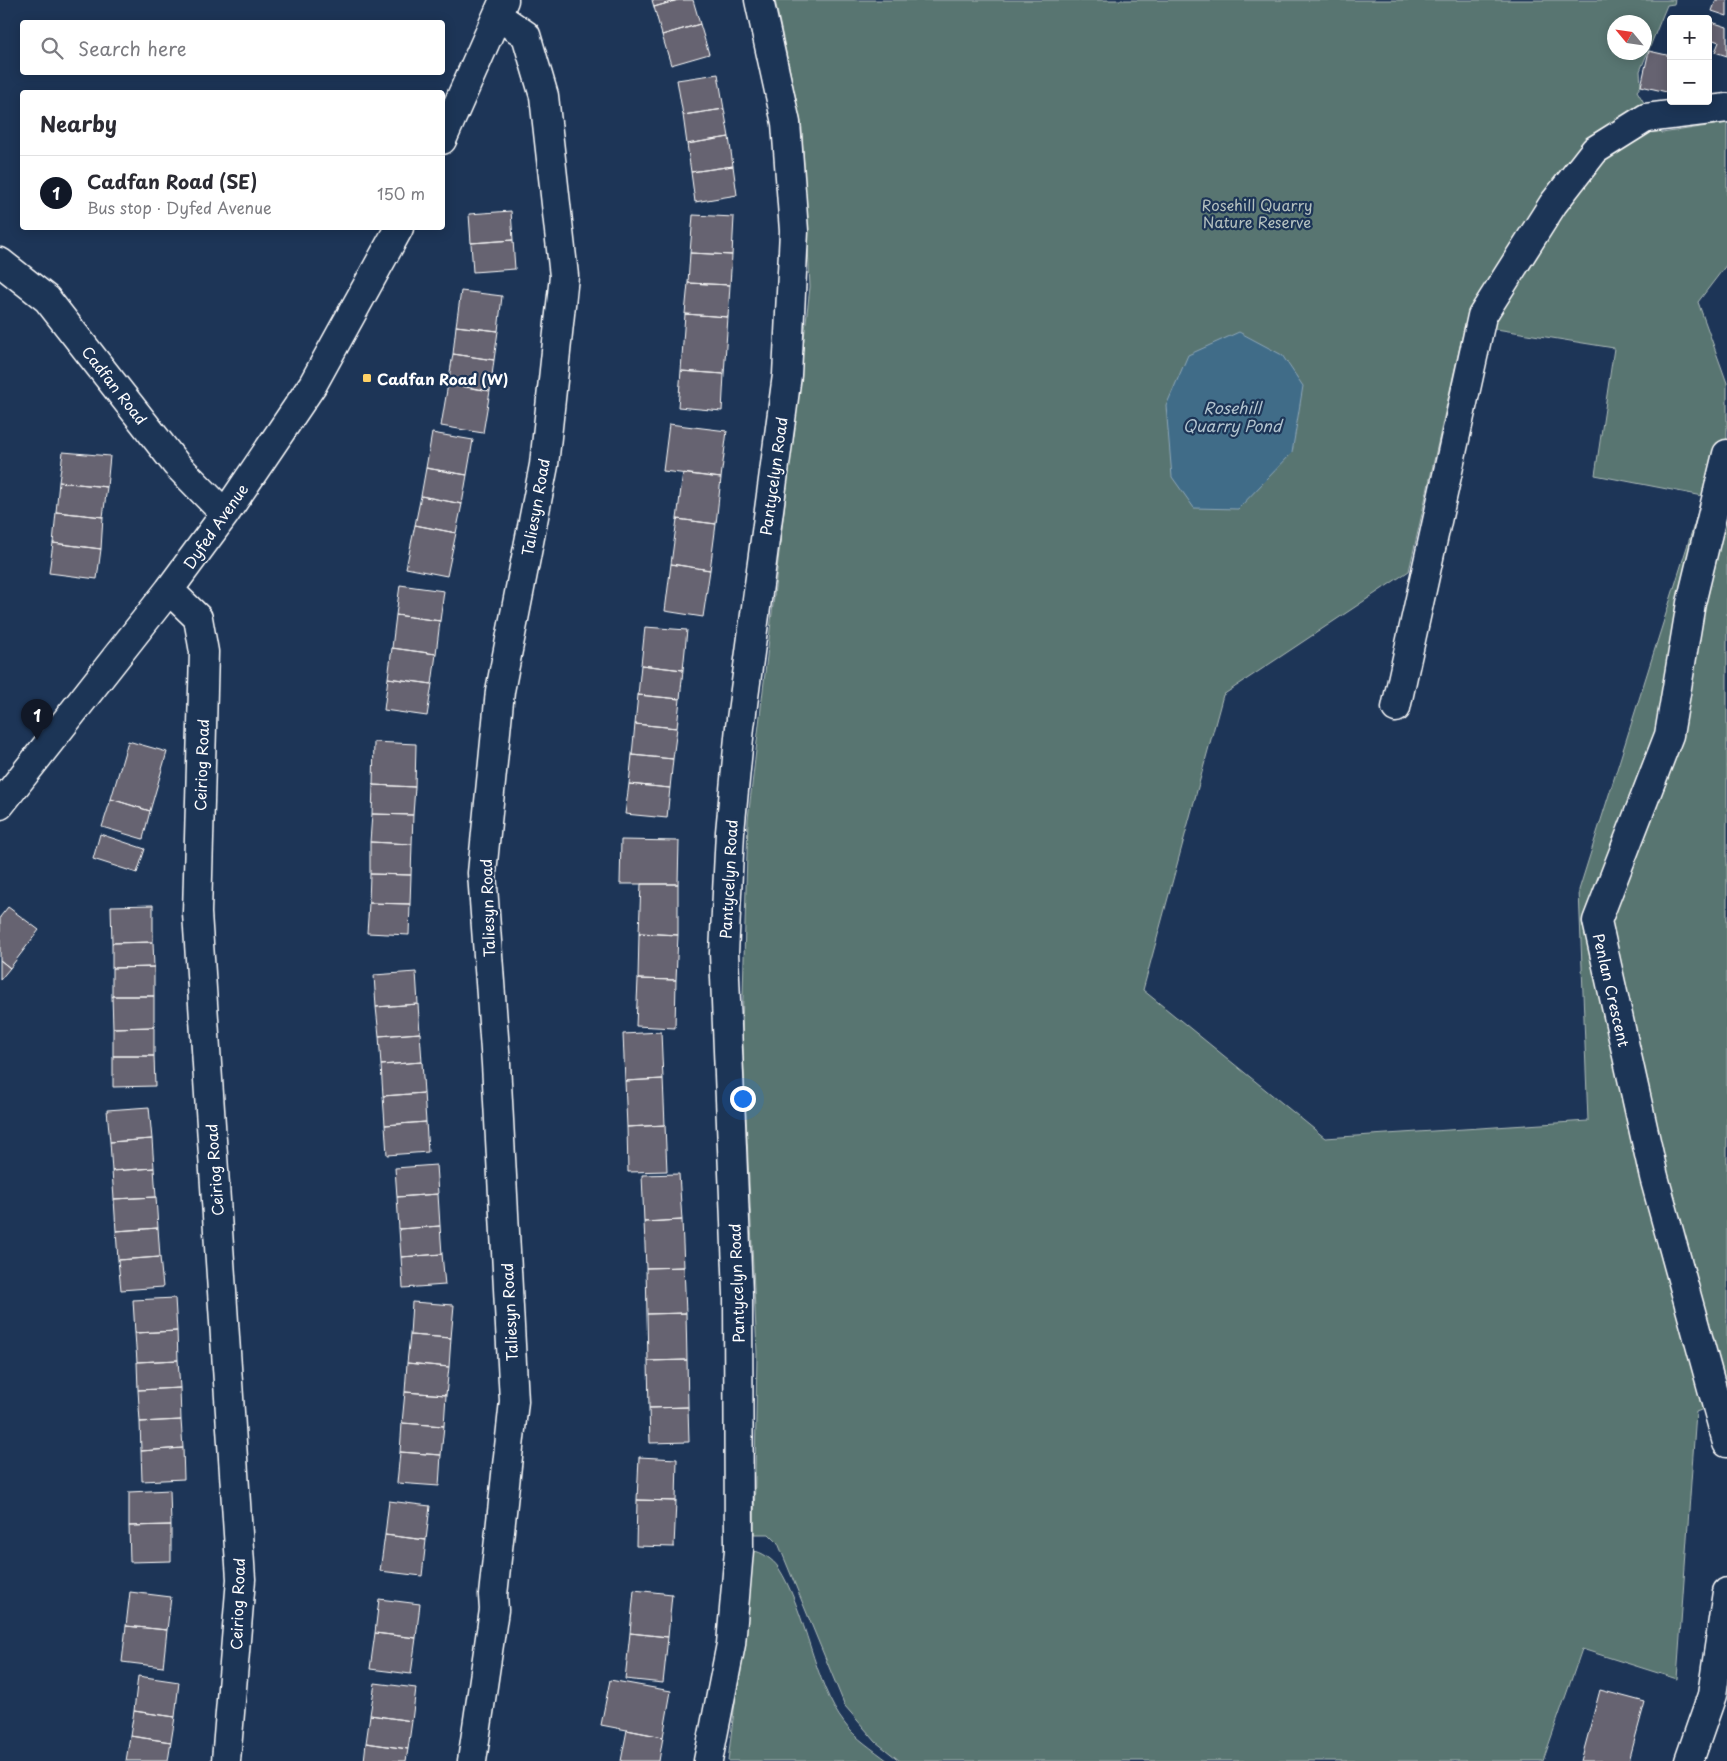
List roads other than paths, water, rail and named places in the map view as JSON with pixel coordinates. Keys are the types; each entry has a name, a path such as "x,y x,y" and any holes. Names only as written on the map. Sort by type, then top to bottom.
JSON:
{"street":[{"name":"Pantycelyn Road","path":"708,1761 731,1644 739,1550 738,1294 724,953 730,842 740,727 787,375 794,231 786,124 759,0"},
{"path":"445,133 501,8"},
{"name":"Taliesyn Road","path":"472,1761 494,1610 493,1595 514,1401 496,1064 482,873 500,691 544,465 564,276 544,96 526,35 501,8"},
{"path":"1396,708 1482,316 1553,204 1595,150 1646,118 1727,108"},
{"name":"Dyfed Avenue","path":"0,805 169,590 225,514 313,384 398,230"},
{"name":"Cadfan Road","path":"0,262 47,299 176,464 225,514"},
{"name":"Penlan Crescent","path":"1727,454 1691,603 1669,735 1596,921 1654,1177 1727,1443"},
{"name":"Ceiriog Road","path":"169,590 198,618 204,652 197,913 241,1580 226,1761"},
{"path":"1689,1761 1712,1695 1727,1592"}],"water":[{"name":"Rosehill Quarry Pond","path":"1239,332 1282,355 1303,386 1292,453 1238,509 1194,508 1172,477 1166,406 1188,355"}],"place":[{"name":"Cadfan Road (W)","path":"367,378"},
{"name":"Cadfan Road (SE)","path":"37,740"}],"park label":[{"name":"Rosehill Quarry Nature Reserve","path":"1257,212"}]}
